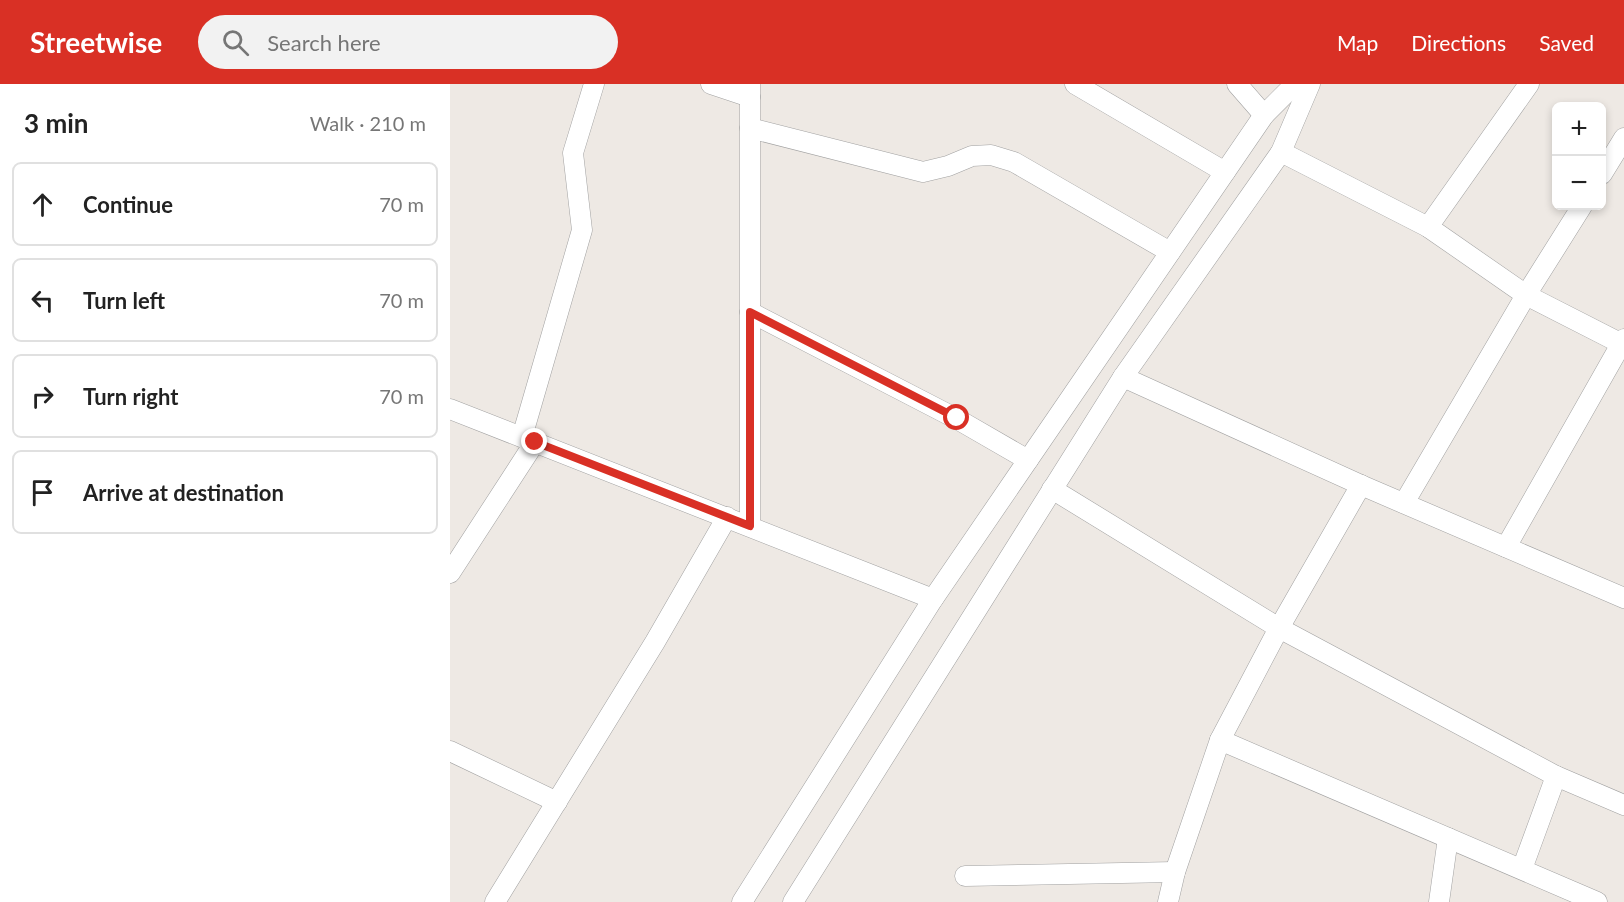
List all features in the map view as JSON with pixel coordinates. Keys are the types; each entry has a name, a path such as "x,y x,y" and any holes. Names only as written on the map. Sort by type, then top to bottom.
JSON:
{"street":[{"path":"453,563 529,439 582,230 573,153 594,84"},
{"path":"711,84 750,91 750,526"},
{"path":"1075,84 1225,172"},
{"path":"1237,84 1264,115"},
{"path":"742,902 933,599 1264,115 1295,84"},
{"path":"793,902 1123,377 1281,152 1310,84"},
{"path":"1428,227 1529,84"},
{"path":"750,128 923,172 948,166 972,156 992,155 1014,162 1170,252"},
{"path":"1606,167 1624,138"},
{"path":"1281,152 1428,227 1526,295 1623,343 1506,547"},
{"path":"1404,503 1526,295 1579,210"},
{"path":"750,312 957,418 1028,460"},
{"path":"1123,377 1361,485 1624,598"},
{"path":"450,409 933,599"},
{"path":"1168,902 1175,873 1220,740 1279,628 1361,485"},
{"path":"1053,489 1279,628 1556,776 1624,805"},
{"path":"495,902 655,642 727,517"},
{"path":"1220,740 1597,902"},
{"path":"450,751 557,802"},
{"path":"1522,870 1556,776"},
{"path":"1439,902 1448,838"},
{"path":"965,876 1175,873"}],"route":[{"path":"535,442 750,526 750,312 957,418"}]}
